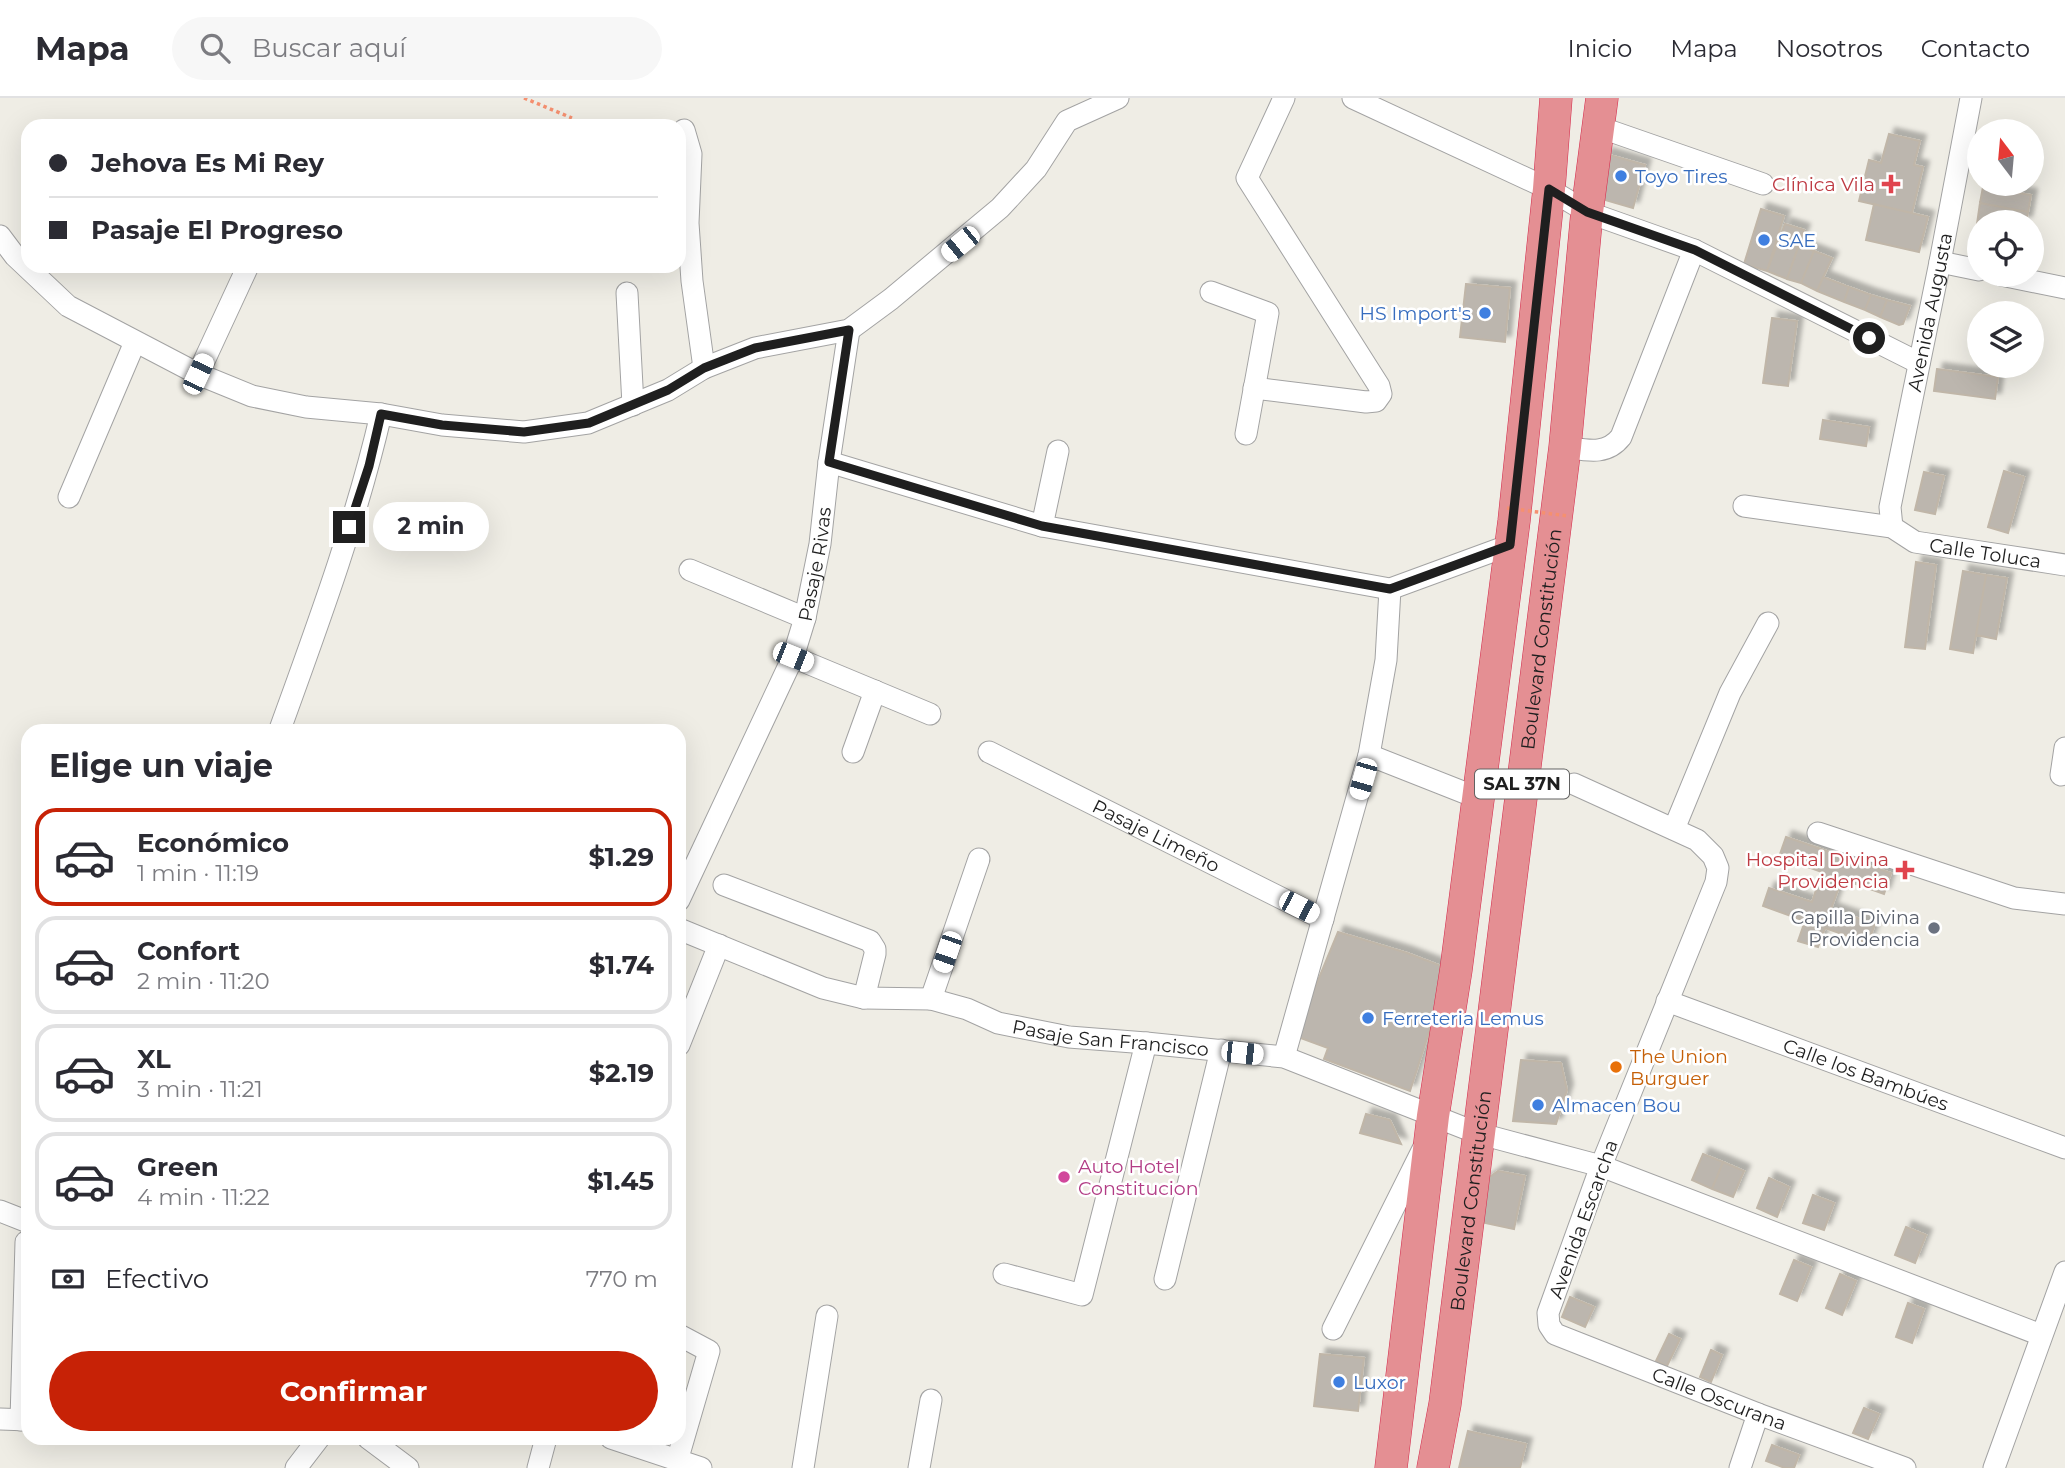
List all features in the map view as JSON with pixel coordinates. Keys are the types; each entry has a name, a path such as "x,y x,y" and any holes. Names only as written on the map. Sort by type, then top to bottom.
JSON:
{"highway":[{"name":"SAL 37N","path":"1391,1468 1432,1125 1456,970 1510,545 1549,189 1556,98"},
{"name":"Boulevard Constitución","path":"1433,1468 1445,1404 1565,447 1587,212 1601,112"}],"street":[{"path":"33,273 68,306 198,374 252,396 292,405 381,414 442,425 524,432 589,423 668,390 704,368 755,348 849,330 910,284 1000,208 1036,169 1067,121 1118,98"},
{"path":"1254,388 1366,402 1376,401 1381,394 1377,383 1247,178 1284,98"},
{"path":"1353,98 1549,189 1587,212 1695,250 1919,363"},
{"name":"Avenida Augusta","path":"1892,527 1890,507 1971,98"},
{"path":"1601,112 1763,184"},
{"path":"686,137 691,154 688,223 692,281 704,368"},
{"path":"0,236 21,262"},
{"path":"1565,447 1594,452 1615,444 1621,437 1695,250"},
{"path":"1940,262 1967,268"},
{"path":"198,374 245,273"},
{"path":"2044,284 2065,288"},
{"path":"1211,292 1268,313 1245,434"},
{"path":"626,293 633,405"},
{"name":"Pasaje Rivas","path":"686,884 793,657 805,618 820,544 849,330"},
{"path":"69,497 135,342"},
{"path":"282,724 337,567 369,466 381,414"},
{"path":"1042,526 1058,451"},
{"path":"829,462 1042,526 1390,589 1510,545"},
{"name":"Calle Toluca","path":"1744,506 1892,527 1915,542 2065,565"},
{"path":"690,570 805,618"},
{"path":"1284,1057 1369,755 1385,660 1390,589"},
{"path":"1574,784 1674,830 1730,694 1768,623"},
{"path":"793,657 930,714"},
{"path":"852,752 875,691"},
{"path":"2061,775 2065,748"},
{"name":"Pasaje Limeño","path":"989,752 1323,919"},
{"path":"1369,755 1478,797"},
{"name":"Avenida Escarcha","path":"1548,1313 1601,1166 1716,882 1718,868 1713,856 1697,840 1674,830"},
{"path":"1818,833 2014,898 2065,904"},
{"path":"931,999 979,859"},
{"path":"724,885 870,941 875,954 864,998"},
{"name":"Pasaje San Francisco","path":"686,932 823,988 864,998 931,999 967,1009 998,1023 1069,1037 1284,1057 1432,1125 1477,1133 1601,1166 2041,1335"},
{"path":"686,1028 719,946"},
{"name":"Calle los Bambúes","path":"1667,1001 2065,1148"},
{"path":"1004,1274 1082,1295 1146,1043"},
{"path":"1165,1279 1221,1051"},
{"path":"1333,1329 1432,1125"},
{"path":"0,1211 21,1227"},
{"path":"1994,1468 2065,1272"},
{"name":"Calle Oscurana","path":"1548,1313 1549,1325 1555,1334 1758,1414 1905,1468"},
{"path":"803,1468 827,1316"},
{"path":"16,1420 21,1335"},
{"path":"686,1339 709,1351 686,1430"},
{"path":"919,1468 931,1400"},
{"path":"1740,1468 1758,1414"},
{"path":"296,1468 313,1445"},
{"path":"378,1445 408,1468"},
{"path":"538,1468 543,1445"},
{"path":"631,1445 701,1468"},
{"path":"677,1461 682,1445"}],"path":[{"path":"524,98 572,118"},
{"path":"1507,508 1568,516"}],"building":[{"name":"Clínica Vila","path":"1889,134 1920,141 1914,165 1923,167 1912,213 1859,201 1869,160 1881,163"},
{"name":"Toyo Tires","path":"1606,154 1645,165 1633,208 1605,200 1597,186"},
{"path":"1981,196 2031,196 2028,210 1980,203"},
{"path":"1980,203 2017,210 1979,210"},
{"path":"1874,204 1928,217 1919,252 1866,240"},
{"name":"SAE","path":"1761,209 1784,216 1767,271 1744,264"},
{"path":"1785,224 1804,230 1787,279 1767,271"},
{"path":"1799,245 1814,251 1801,283 1787,279"},
{"path":"1814,251 1832,258 1817,291 1801,283"},
{"path":"1823,277 1849,287 1844,302 1817,291"},
{"name":"HS Import's","path":"1466,284 1510,288 1505,342 1460,337"},
{"path":"1849,287 1871,295 1865,310 1844,302"},
{"path":"1871,295 1887,300 1880,317 1865,310"},
{"path":"1887,300 1910,306 1903,324 1899,325 1880,317"},
{"path":"1772,318 1797,321 1788,386 1763,383"},
{"path":"1937,369 1967,373 1967,378 1998,378 1995,399 1934,391"},
{"path":"1823,420 1869,427 1866,446 1820,439"},
{"path":"2004,471 2024,477 2008,533 1988,527"},
{"path":"1924,472 1944,476 1935,514 1915,510"},
{"path":"1916,562 1936,565 1925,649 1905,647"},
{"path":"1963,571 1986,575 1973,653 1950,649"},
{"path":"1986,575 2007,578 1996,639 1976,635"},
{"path":"1786,837 1891,873 1884,894 1842,879 1831,909 1875,924 1868,943 1825,928 1818,947 1798,941 1805,921 1763,906 1769,888 1812,902 1822,872 1779,857"},
{"name":"Ferreteria Lemus","path":"1338,932 1441,966 1438,1004 1410,1091 1324,1059 1328,1048 1295,1036"},
{"name":"Almacen Bou","path":"1521,1060 1561,1063 1567,1090 1556,1124 1513,1121"},
{"path":"1366,1114 1390,1120 1401,1144 1360,1133"},
{"path":"1703,1154 1723,1162 1712,1189 1692,1180"},
{"path":"1723,1162 1744,1171 1733,1197 1712,1189"},
{"path":"1498,1171 1525,1176 1514,1229 1476,1221 1484,1181"},
{"path":"1769,1178 1789,1187 1777,1217 1757,1208"},
{"path":"1813,1195 1834,1203 1824,1230 1803,1223"},
{"path":"1906,1227 1926,1235 1915,1263 1895,1255"},
{"path":"1794,1260 1811,1267 1797,1301 1780,1294"},
{"path":"1840,1274 1856,1281 1842,1315 1826,1308"},
{"path":"1570,1297 1594,1307 1585,1327 1562,1317"},
{"path":"1908,1303 1924,1309 1912,1343 1896,1337"},
{"path":"1669,1334 1680,1339 1667,1366 1656,1361"},
{"path":"1711,1350 1722,1355 1711,1382 1700,1377"},
{"name":"Luxor","path":"1320,1354 1364,1358 1358,1411 1314,1406"},
{"path":"1864,1408 1879,1414 1868,1439 1853,1433"},
{"path":"1468,1431 1526,1444 1520,1468 1459,1468"},
{"path":"1772,1445 1799,1455 1794,1468 1785,1468 1766,1461"}],"place":[{"name":"Toyo Tires","path":"1621,176"},
{"name":"Clínica Vila","path":"1891,184"},
{"name":"SAE","path":"1764,240"},
{"name":"HS Import's","path":"1485,313"},
{"name":"Hospital Divina Providencia","path":"1905,870"},
{"name":"Capilla Divina Providencia","path":"1934,928"},
{"name":"Ferreteria Lemus","path":"1368,1018"},
{"name":"The Union Burguer","path":"1616,1067"},
{"name":"Almacen Bou","path":"1538,1105"},
{"name":"Auto Hotel Constitucion","path":"1064,1177"},
{"name":"Luxor","path":"1339,1382"}],"route":[{"path":"349,527 369,466 381,414 442,425 524,432 589,423 668,390 704,368 755,348 849,330 829,462 1042,526 1390,589 1510,545 1549,189 1587,212 1695,250 1869,338"}]}
